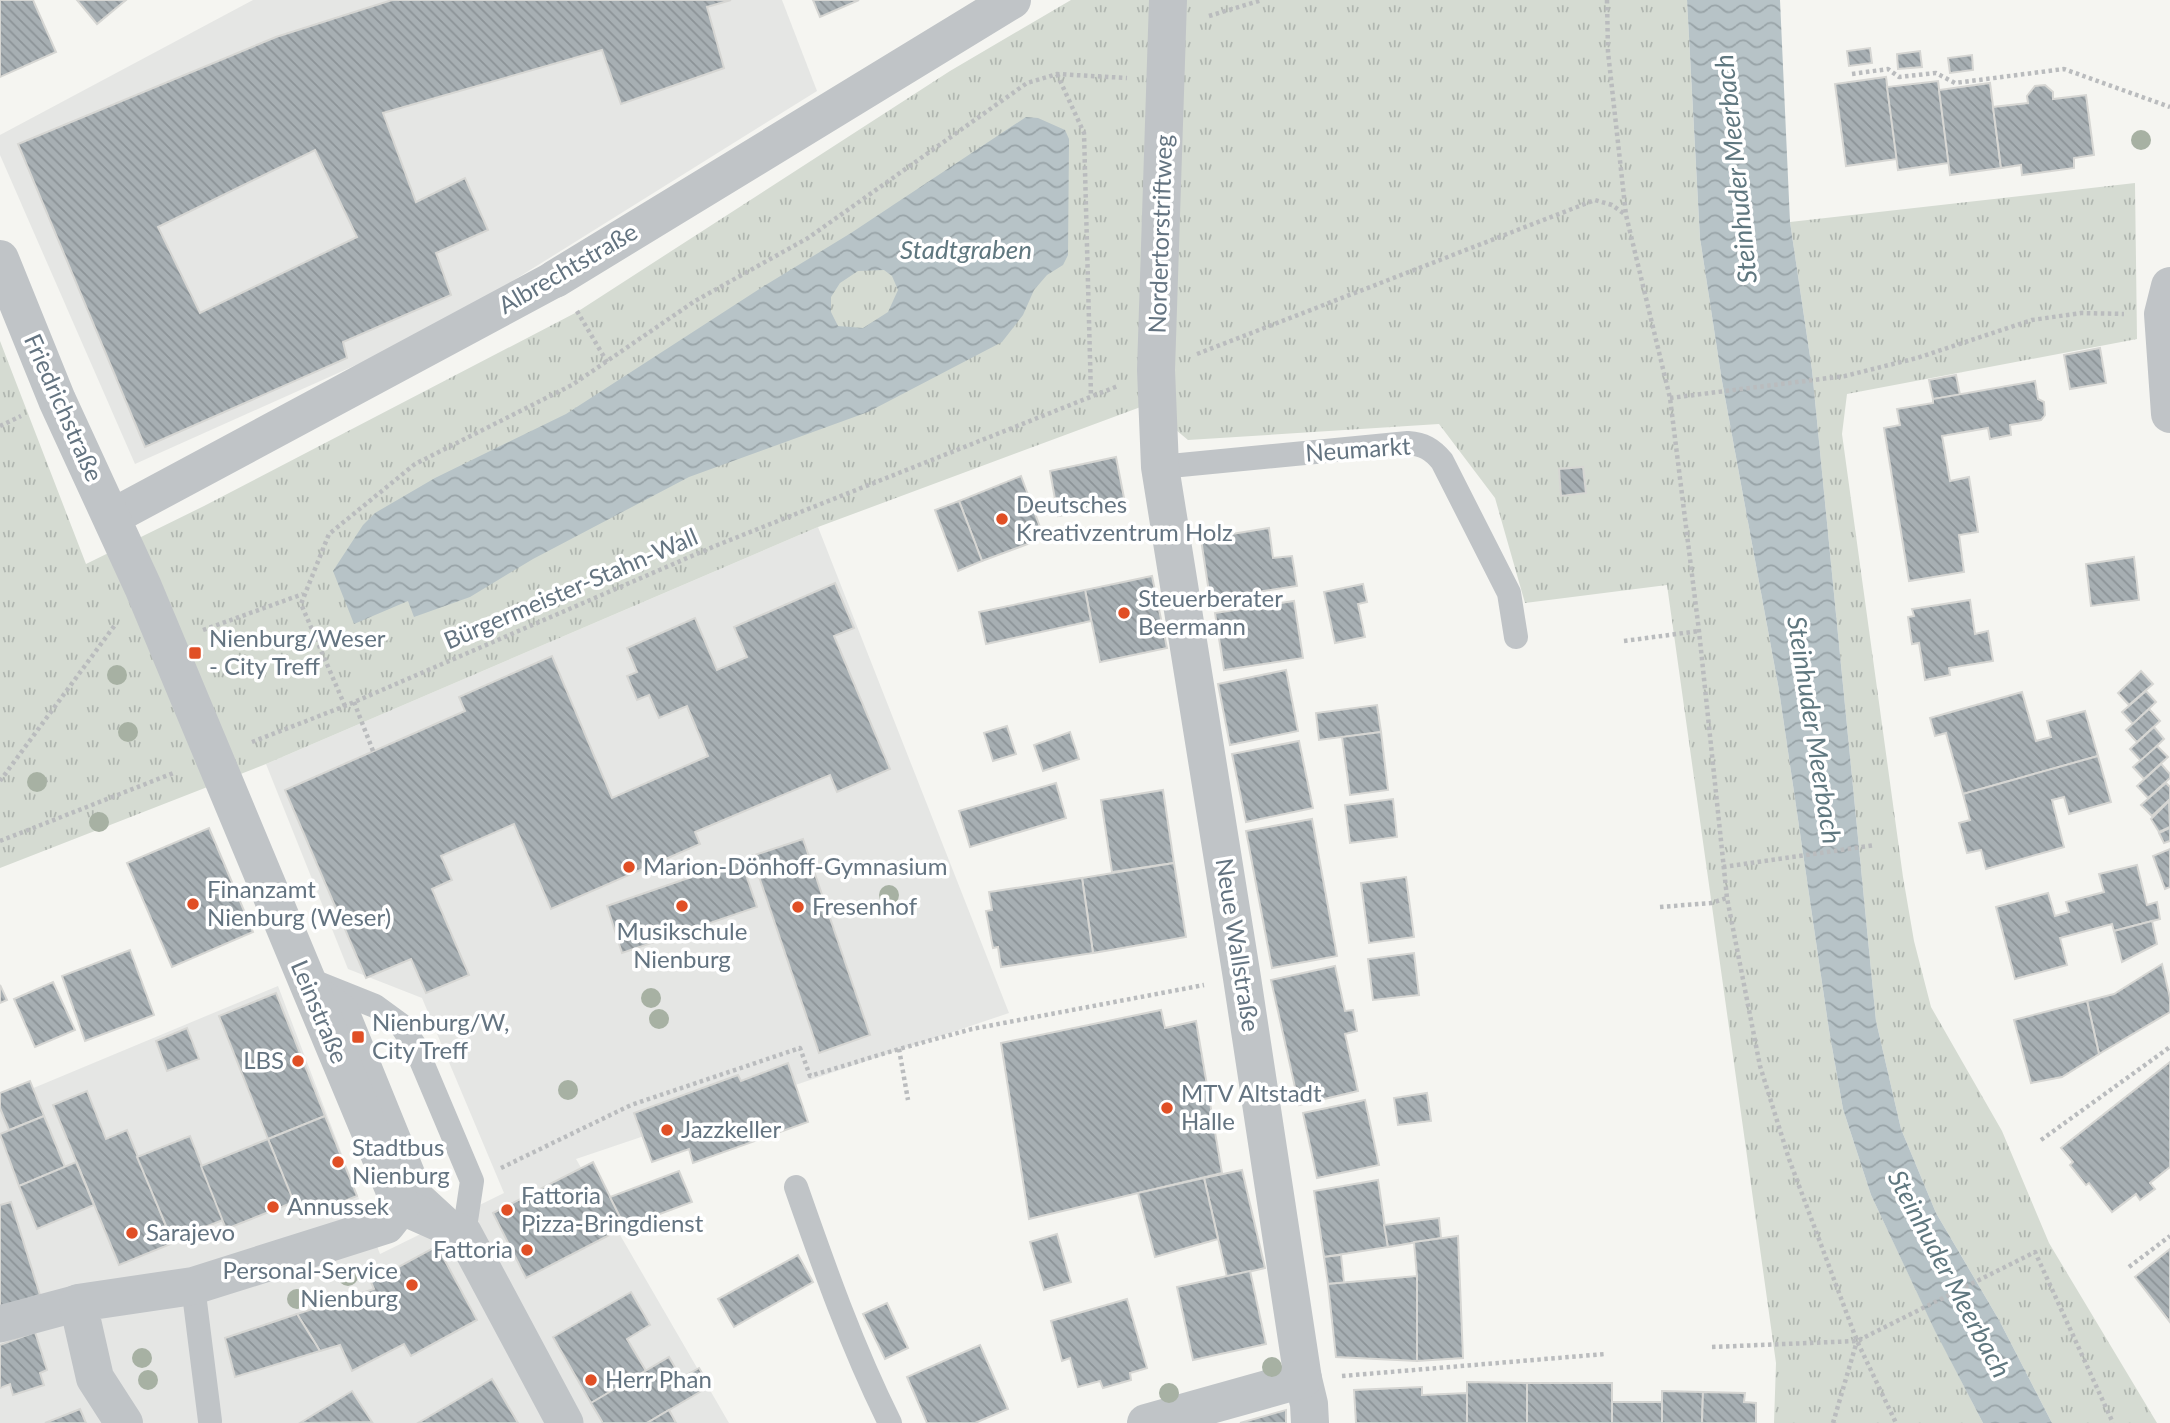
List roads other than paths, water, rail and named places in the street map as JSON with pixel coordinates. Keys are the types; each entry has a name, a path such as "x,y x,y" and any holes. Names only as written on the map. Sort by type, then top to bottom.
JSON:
{"street":[{"name":"Albrechtstraße","path":"112,517 555,279 1012,0"},
{"name":"Nordertorstriftweg","path":"1160,467 1156,370 1168,15"},
{"name":"Friedrichstraße","path":"0,259 57,400 112,517"},
{"path":"2166,300 2170,414"},
{"name":"Neue Wallstraße","path":"1160,467 1310,1423"},
{"name":"Leinstraße","path":"112,517 401,1206"},
{"path":"0,1324 78,1303 193,1286 386,1225 401,1206 464,1234 565,1423"},
{"path":"78,1303 95,1378 124,1423"},
{"path":"1146,1423 1303,1379"}],"lane":[{"name":"Neumarkt","path":"1160,467 1408,443 1422,445 1433,451 1442,461 1509,593 1516,637"},
{"path":"305,978 375,1006 401,1026 415,1046 472,1181 464,1234"},
{"path":"305,978 346,1008 422,1195 464,1234"},
{"path":"796,1187 834,1294 874,1392 890,1423"},
{"path":"193,1286 210,1421"}],"water":[{"name":"Steinhuder Meerbach","path":"1687,0 1780,0 1790,222 1812,370 1876,1021 1901,1129 1936,1213 1999,1320 2052,1423 1983,1423 1935,1331 1871,1195 1843,1109 1779,690 1722,381 1700,238"},
{"name":"Stadtgraben","path":"1026,117 1038,118 1065,130 1069,139 1068,255 1063,265 1047,275 1034,290 1023,315 1002,342 868,412 689,477 533,559 470,597 414,617 408,601 354,624 333,571 363,525 375,513 435,478 566,414 851,233","holes":["884,270 892,276 898,290 888,312 863,328 838,326 831,312 831,297 840,283 858,271"]}],"place":[{"name":"Deutsches Kreativzentrum Holz","path":"1002,519"},
{"name":"Steuerberater Beermann","path":"1124,613"},
{"name":"Nienburg/Weser - City Treff","path":"195,653"},
{"name":"Marion-Dönhoff-Gymnasium","path":"629,867"},
{"name":"Finanzamt Nienburg (Weser)","path":"193,904"},
{"name":"Musikschule Nienburg","path":"682,906"},
{"name":"Fresenhof","path":"798,907"},
{"name":"Nienburg/W, City Treff","path":"358,1037"},
{"name":"LBS","path":"298,1061"},
{"name":"MTV Altstadt Halle","path":"1167,1108"},
{"name":"Jazzkeller","path":"667,1130"},
{"name":"Stadtbus Nienburg","path":"338,1162"},
{"name":"Annussek","path":"273,1207"},
{"name":"Fattoria Pizza-Bringdienst","path":"507,1210"},
{"name":"Sarajevo","path":"132,1233"},
{"name":"Fattoria","path":"527,1250"},
{"name":"Personal-Service Nienburg","path":"412,1285"},
{"name":"Herr Phan","path":"591,1380"}]}
